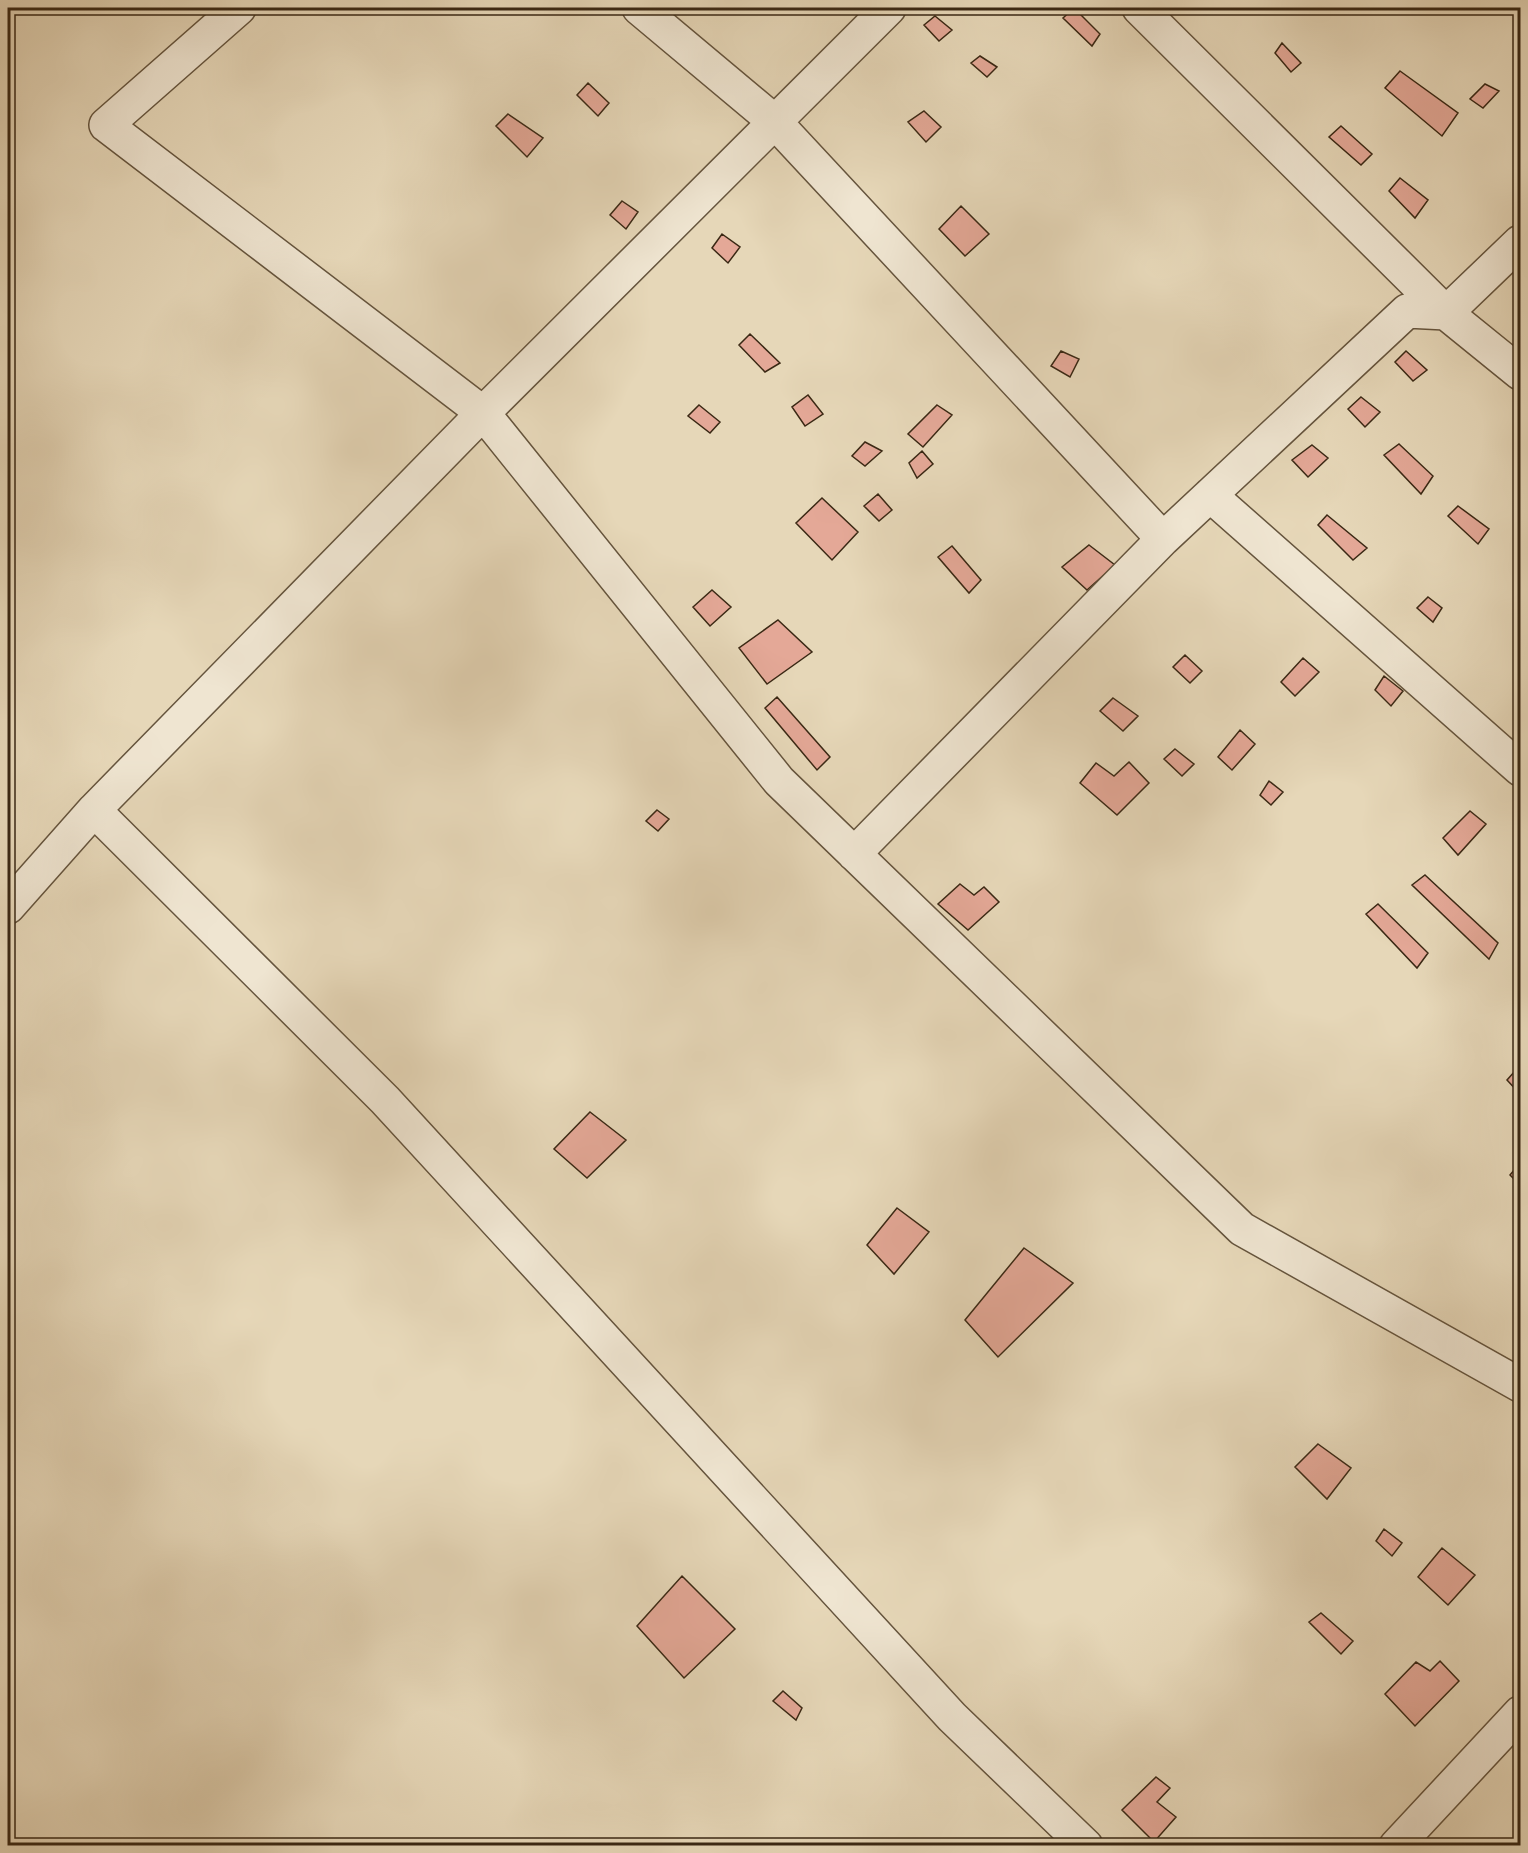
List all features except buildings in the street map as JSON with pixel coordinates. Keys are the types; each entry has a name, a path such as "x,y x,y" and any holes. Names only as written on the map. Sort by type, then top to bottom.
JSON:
{"street":[{"path":"239,8 106,125 483,413 779,781 1242,1229 1521,1385"},
{"path":"639,8 775,122 1163,539"},
{"path":"8,907 94,810 483,413 890,8"},
{"path":"1139,8 1446,313 1521,373"},
{"path":"854,854 1163,539 1407,311 1446,313 1521,242"},
{"path":"1210,495 1521,769"},
{"path":"94,810 385,1100 952,1717 1086,1845"},
{"path":"1396,1845 1521,1713"}]}
